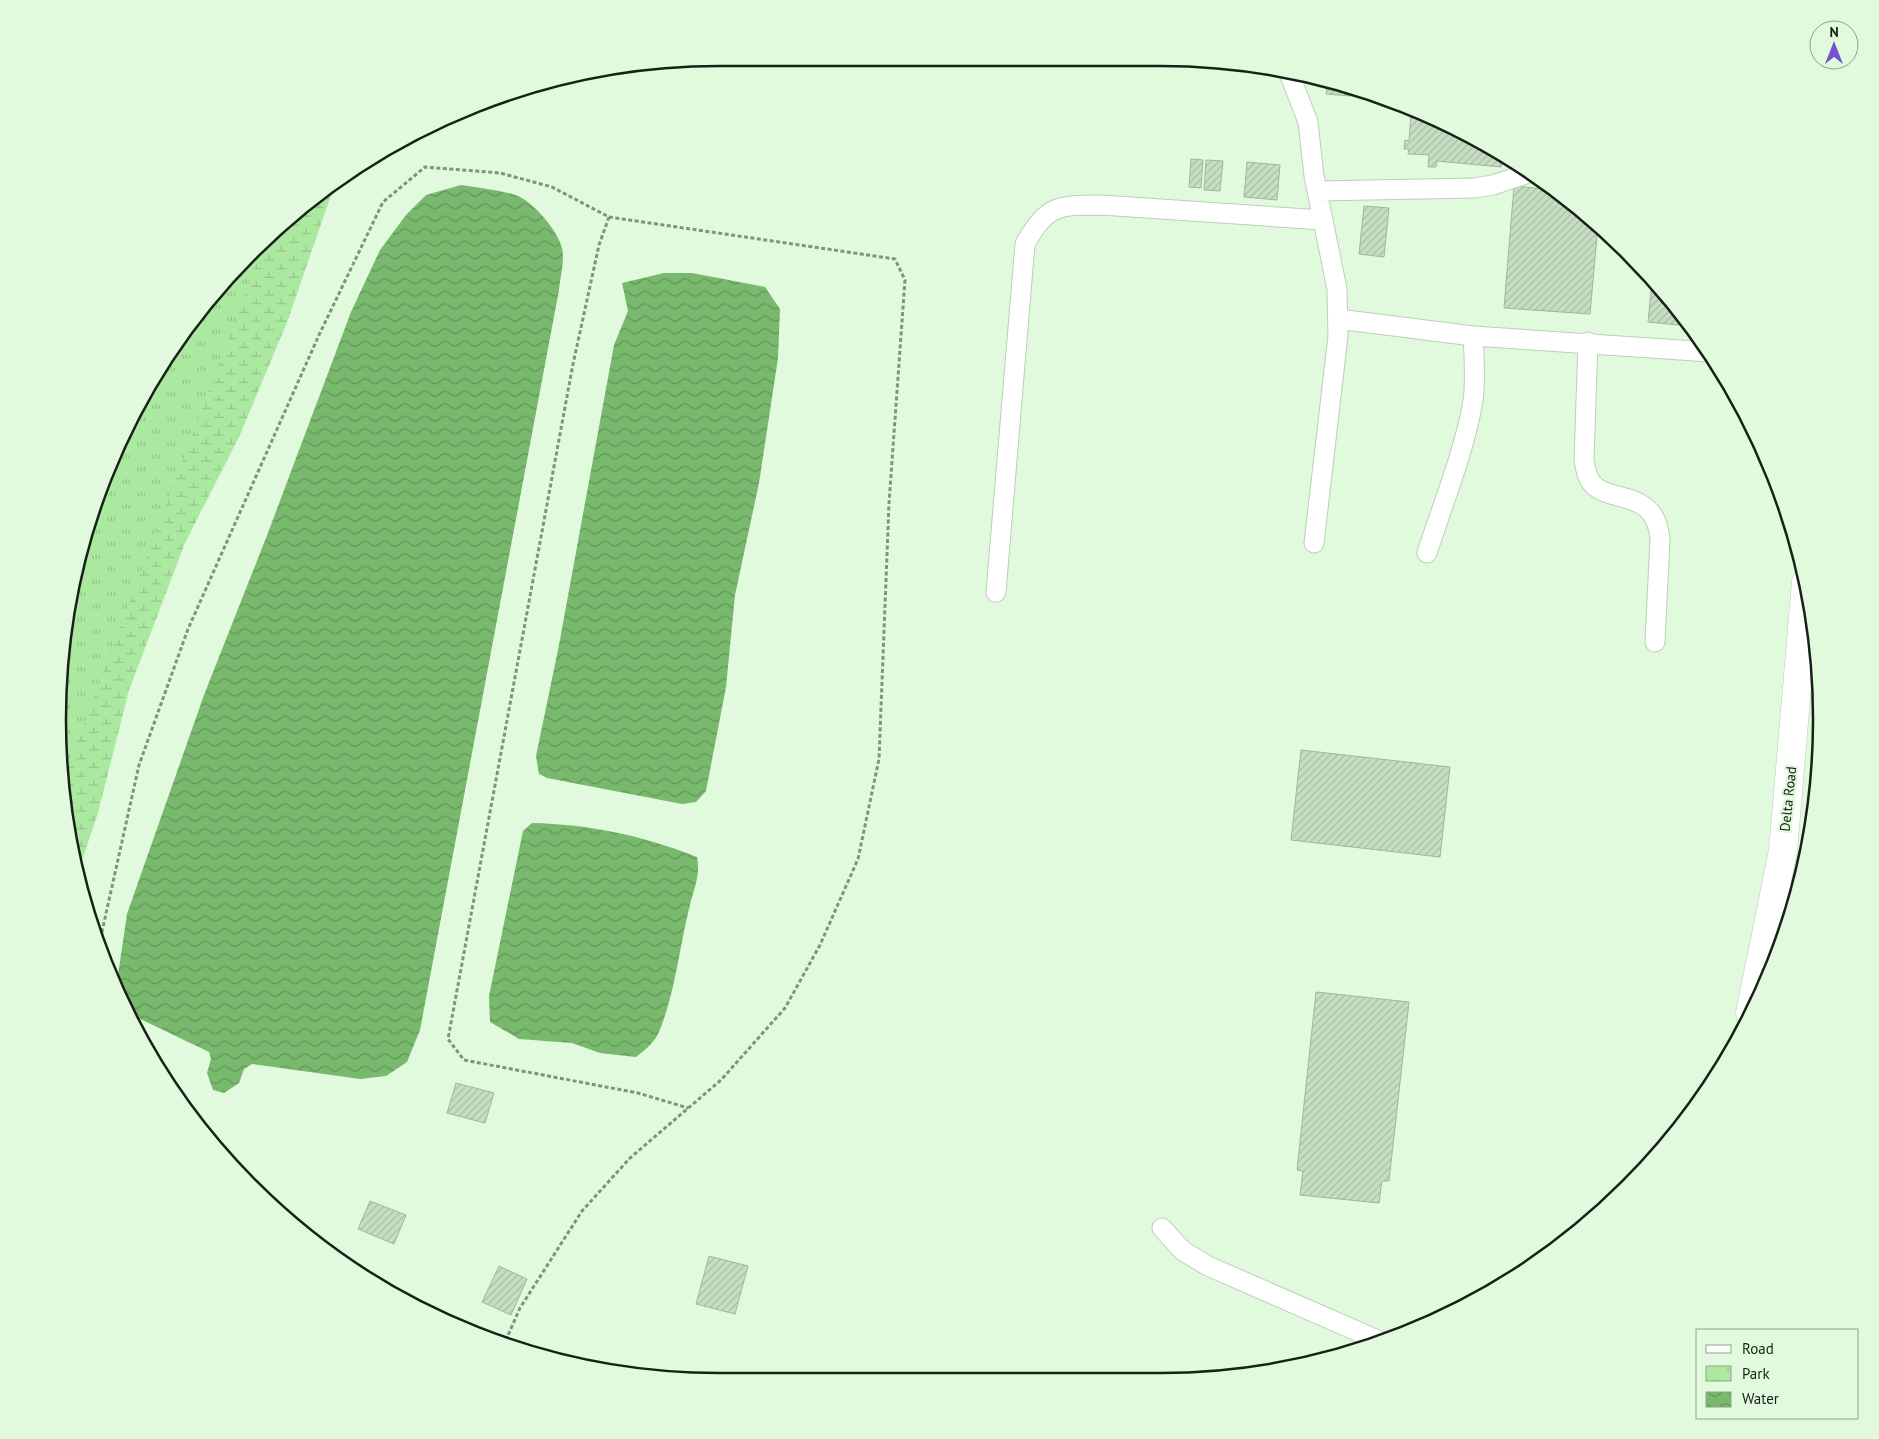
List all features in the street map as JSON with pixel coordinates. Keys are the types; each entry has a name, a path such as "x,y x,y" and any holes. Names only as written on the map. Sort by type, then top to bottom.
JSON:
{"street":[{"name":"Delta Road","path":"1756,985 1783,851 1803,612"}],"lane":[{"path":"1292,80 1308,122 1323,220 1337,289 1338,319 1314,543"},
{"path":"1318,191 1474,188 1493,185 1522,176"},
{"path":"996,592 1025,244 1037,222 1052,210 1070,204 1101,204 1323,220"},
{"path":"1338,319 1473,336 1588,342 1699,351"},
{"path":"1427,553 1462,446 1473,401 1475,373 1473,336"},
{"path":"1588,342 1584,460 1586,472 1595,487 1639,504 1651,512 1659,523 1660,539 1655,642"},
{"path":"1162,1228 1183,1251 1208,1266 1371,1337"}],"path":[{"path":"101,930 139,766 188,629 319,335 383,202 425,166 500,173 544,184 609,217 895,259 905,280 889,503 879,759 858,859 820,945 785,1008 721,1080 630,1158 582,1211 520,1308 507,1337"},
{"path":"609,217 599,245 573,364 448,1039 464,1060 638,1093 688,1108"}],"green space":[{"path":"331,194 288,320 239,437 185,543 129,690 98,813 82,860 72,805 68,762 66,720 68,677 72,634 79,592 101,510 116,470 154,393 176,357 201,322 228,289 258,258 289,228"},
{"path":"259,257 68,765 66,720 72,634 89,550 116,470 154,393 176,357 228,289"}],"water":[{"path":"461,185 490,189 518,196 538,211 551,226 560,241 563,258 559,290 420,1030 407,1062 386,1076 360,1079 252,1064 244,1069 239,1083 224,1093 213,1090 207,1073 211,1059 209,1052 140,1019 118,974 127,914 204,695 266,538 351,312 380,250 406,215 426,195"},
{"path":"664,273 692,273 765,287 780,309 778,358 759,483 735,595 726,687 706,791 696,802 682,804 547,778 539,774 536,756 559,645 614,345 628,311 622,283"},
{"path":"532,823 616,832 657,843 697,857 697,877 685,924 673,987 664,1017 655,1040 636,1057 600,1053 572,1043 519,1039 490,1022 489,996 523,831"}],"building":[{"path":"1327,88 1351,96 1351,96 1326,94"},
{"path":"1411,117 1486,154 1502,164 1501,167 1437,161 1436,167 1428,167 1429,155 1408,154 1409,149 1404,149 1405,140 1409,141"},
{"path":"1191,159 1203,160 1201,188 1189,187"},
{"path":"1206,160 1223,161 1220,191 1204,190"},
{"path":"1247,162 1280,165 1277,200 1244,197"},
{"path":"1514,186 1539,188 1597,235 1590,314 1504,308"},
{"path":"1364,206 1389,208 1384,257 1359,254"},
{"path":"1651,289 1678,322 1678,325 1648,322"},
{"path":"1301,750 1450,767 1440,857 1291,840"},
{"path":"1316,992 1409,1002 1389,1181 1382,1181 1379,1203 1300,1195 1303,1171 1297,1170"},
{"path":"456,1083 494,1093 485,1123 447,1113"},
{"path":"370,1201 406,1215 394,1244 358,1229"},
{"path":"709,1256 748,1266 735,1314 696,1304"},
{"path":"499,1266 527,1279 511,1315 482,1302"}]}
